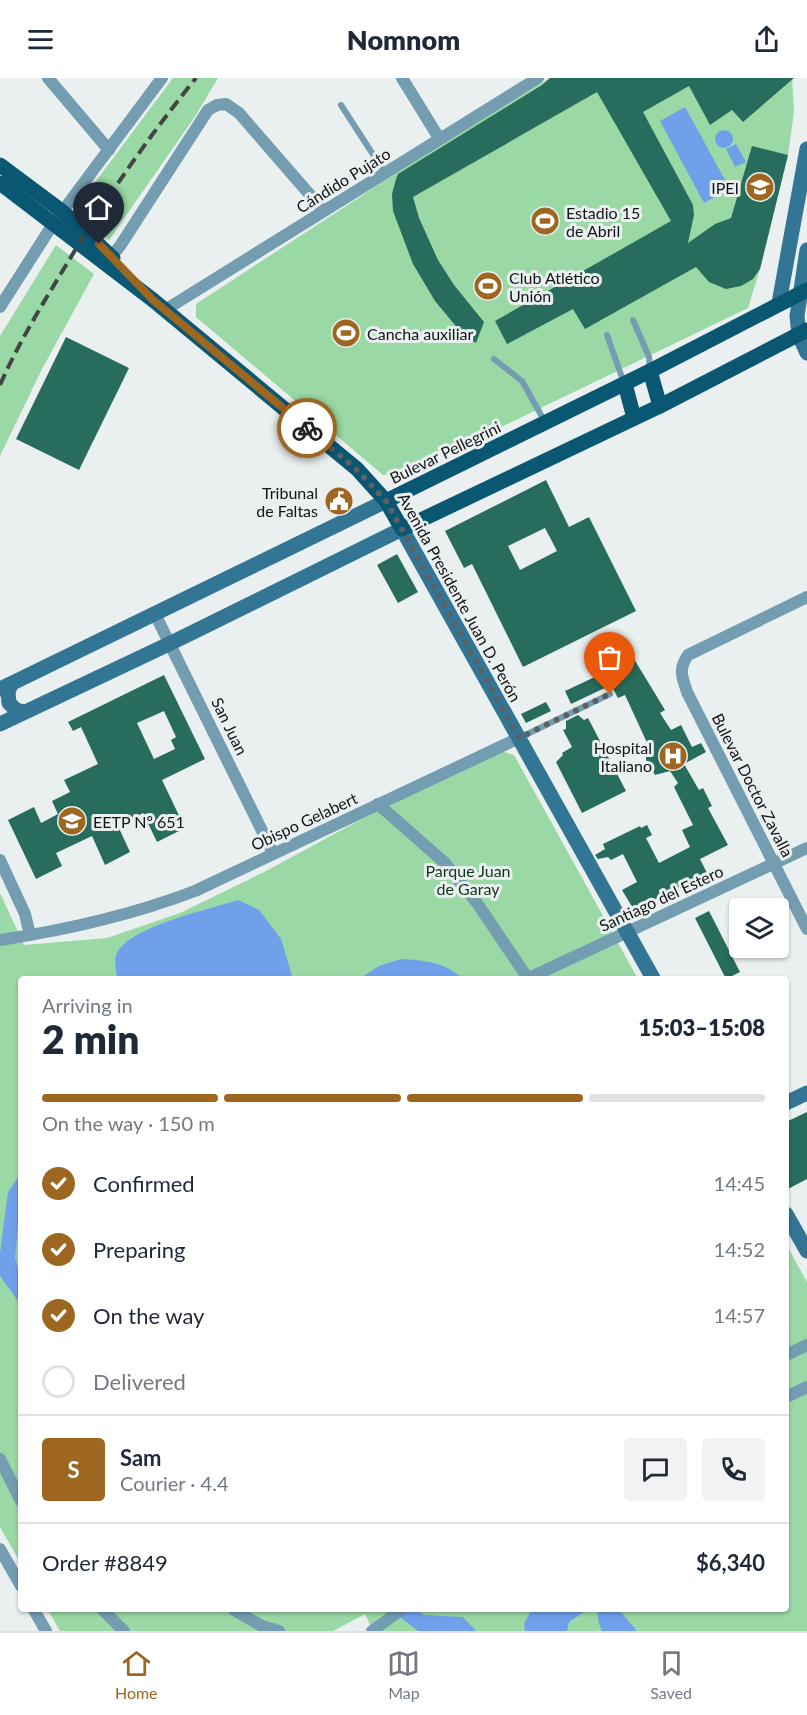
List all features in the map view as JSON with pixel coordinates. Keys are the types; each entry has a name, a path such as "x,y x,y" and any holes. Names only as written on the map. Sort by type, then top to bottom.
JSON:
{"main road":[{"name":"Avenida Presidente Juan D. Perón","path":"0,165 159,305 357,470 386,501 402,529"},
{"name":"Avenida Presidente Juan D. Perón","path":"0,183 58,218 111,257 159,305"},
{"name":"Bulevar Pellegrini","path":"386,501 625,384 803,291"},
{"path":"402,529 660,406 803,333"},
{"path":"650,371 660,406"},
{"path":"625,384 634,418"}],"street":[{"path":"48,78 109,150"},
{"path":"0,307 58,218 162,78"},
{"path":"402,78 439,138"},
{"name":"Cándido Pujato","path":"159,305 324,211 529,80"},
{"path":"111,257 208,111 217,105 226,104 239,113 324,211"},
{"path":"779,303 807,149"},
{"path":"807,250 803,291 797,316 807,353"},
{"name":"Bulevar Pellegrini","path":"6,686 386,501"},
{"path":"0,724 402,529"},
{"name":"Avenida Presidente Juan D. Perón","path":"402,529 652,976"},
{"name":"Bulevar Doctor Zavalla","path":"807,597 688,655 681,666 687,693 807,929"},
{"name":"San Juan","path":"156,614 273,853"},
{"path":"6,686 9,703 16,710 24,712"},
{"name":"Obispo Gelabert","path":"0,940 155,906 195,891 519,738"},
{"path":"378,804 445,863 477,903 527,976"},
{"name":"Santiago del Estero","path":"535,976 807,848"},
{"path":"0,860 25,914 30,935"},
{"path":"789,1102 807,1093"},
{"path":"789,1219 807,1251"},
{"path":"789,1354 807,1345"},
{"path":"789,1396 807,1387"},
{"path":"0,1459 18,1496"},
{"path":"0,1549 18,1581"},
{"path":"35,1612 41,1629"},
{"path":"105,1612 124,1631"},
{"path":"238,1612 262,1626 279,1631"},
{"path":"378,1628 398,1612"}],"lane":[{"path":"341,105 385,173"},
{"path":"633,320 649,357 650,371"},
{"path":"607,336 625,384"},
{"path":"494,359 522,381 545,423"},
{"name":"Obispo Gelabert","path":"519,738 610,694"}],"green space":[{"path":"173,78 218,78 196,115 109,240 76,212 93,185"},
{"name":"Club Atlético Unión","path":"550,78 792,78 794,112 788,155 748,308 404,474 383,475 196,317 196,304 401,170 400,168"},
{"path":"56,245 94,274 42,369 0,456 0,336"},
{"name":"Parque Juan de Garay","path":"501,751 514,755 636,976 18,976 18,1559 0,1527 0,893 24,945 107,938 180,913 266,871 360,820"},
{"path":"789,1249 807,1282 807,1631 373,1631 365,1614 333,1631 60,1631 49,1612 789,1612"}],"water":[{"path":"685,107 730,189 704,203 660,121"},
{"path":"724,130 730,133 733,139 730,145 724,148 718,145 715,139 718,133"},
{"path":"736,144 746,162 735,167 726,149"},
{"path":"238,900 259,910 281,939 292,976 117,976 116,956 123,946 135,936 151,928"},
{"path":"401,959 426,961 442,965 460,976 364,976 379,966"},
{"path":"18,1177 18,1226 15,1258 18,1268 18,1301 0,1276 0,1253 8,1192"},
{"path":"394,1612 420,1612 424,1615 463,1617 476,1631 418,1631"},
{"path":"530,1612 584,1612 569,1622 567,1631 525,1631 524,1624"},
{"path":"597,1612 621,1612 637,1631 602,1631"}],"building":[{"path":"550,78 794,78 743,122 732,110 710,125 689,86 643,112 693,205 694,215 688,243 715,224 731,218 752,146 788,155 760,269 753,279 741,286 726,289 709,282 696,267 585,329 573,309 507,344 495,321 671,221 597,92 413,197 419,218 438,260 454,285 484,322 476,343 464,336 435,301 413,264 393,211 392,194 396,179 398,174"},
{"path":"66,337 129,368 79,470 16,439"},
{"path":"546,480 569,527 589,517 636,611 523,667 472,564 464,568 445,531","holes":["545,528 557,551 520,570 508,546"]},
{"path":"397,554 418,592 398,603 377,565"},
{"path":"634,659 665,710 660,713 671,730 681,725 692,747 701,743 706,752 684,764 699,790 703,788 712,806 708,808 728,845 700,859 707,873 634,910 622,890 637,882 623,854 611,860 608,857 598,859 595,855 605,849 603,844 640,826 641,828 647,825 652,835 646,838 659,863 690,847 682,830 693,825 674,787 678,783 670,771 655,775 646,760 646,750 649,747 625,695 618,698 611,685 571,704 565,691 614,668 613,666 625,660 627,662"},
{"path":"164,675 205,759 162,780 185,828 157,842 143,813 118,826 130,852 105,865 92,836 56,853 62,866 36,879 8,820 34,807 41,823 58,814 52,801 70,792 64,780 98,764 81,727 73,731 68,722","holes":["164,711 176,737 171,740 175,749 154,759 137,723"]},
{"path":"546,702 551,711 526,723 521,714"},
{"path":"578,715 584,720 588,718 626,791 582,813 556,762 563,755 562,753 572,747 563,730 566,729 566,721"},
{"path":"709,911 729,950 729,958 733,958 740,972 732,976 724,976 695,918"},
{"path":"807,1112 807,1179 789,1188 789,1121"}],"railway":[{"path":"0,385 28,330 93,221 135,158 196,78"}],"way so far":[{"path":"307,428 357,470 386,501 519,738 610,694"}],"place":[{"name":"IPEI","path":"760,187"},
{"name":"Estadio 15 de Abril","path":"545,221"},
{"name":"Club Atlético Unión","path":"488,286"},
{"name":"Cancha auxiliar","path":"346,333"},
{"name":"Tribunal de Faltas","path":"339,501"},
{"name":"Hospital Italiano","path":"673,756"},
{"name":"EETP Nº 651","path":"72,821"}],"route":[{"path":"99,244 153,300 307,428"}]}
